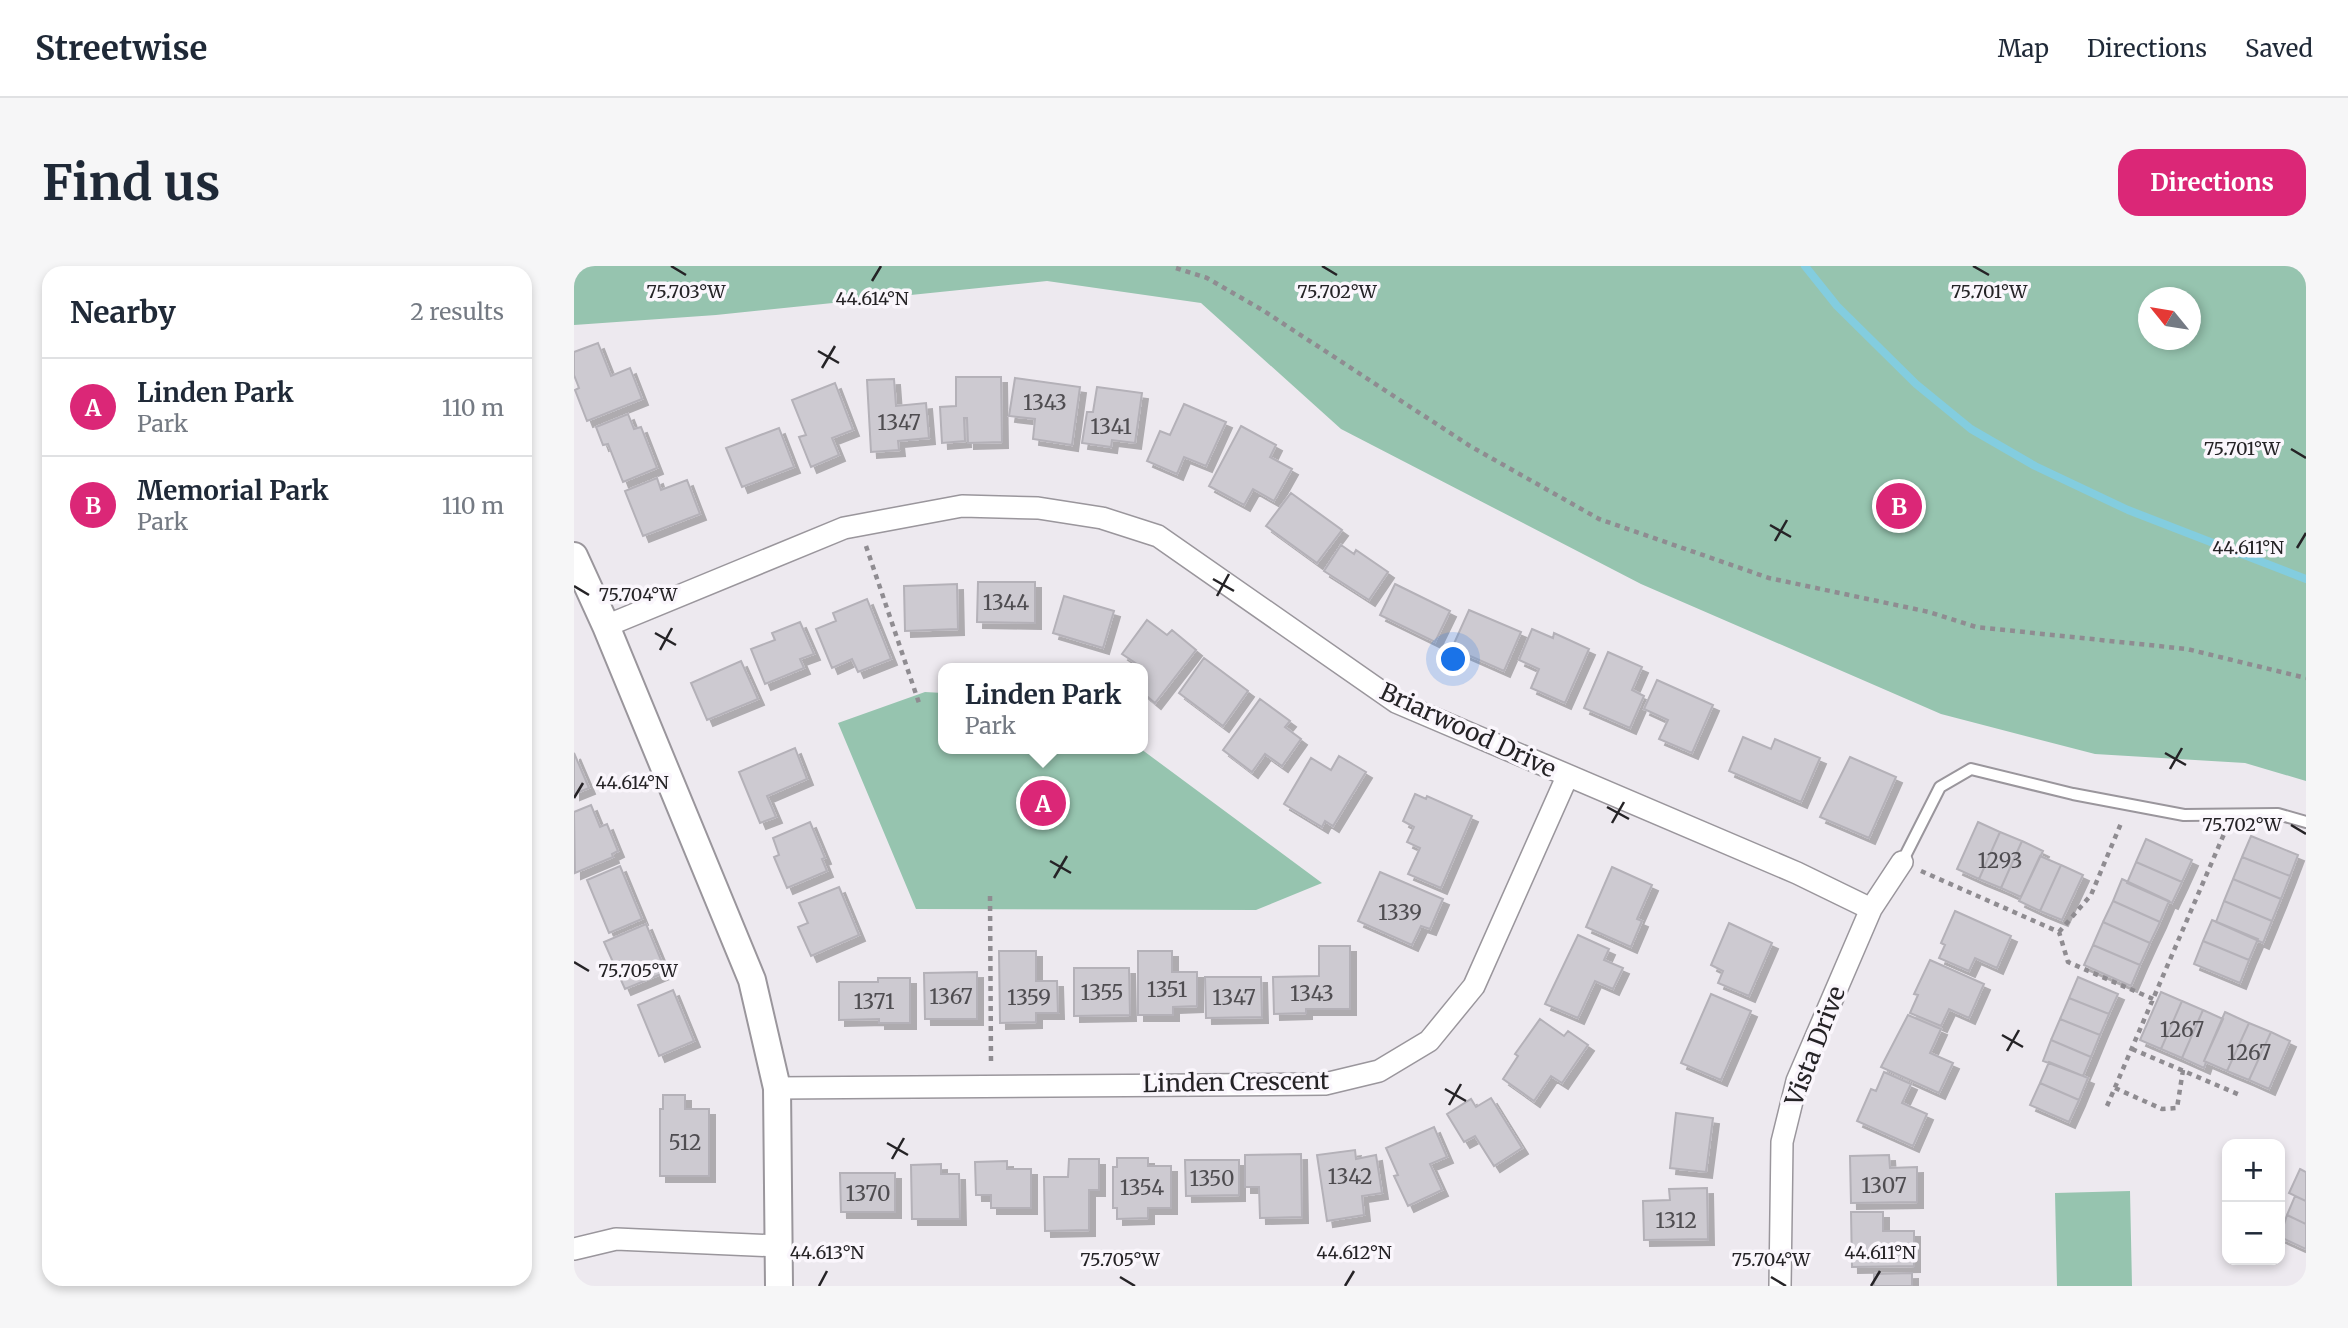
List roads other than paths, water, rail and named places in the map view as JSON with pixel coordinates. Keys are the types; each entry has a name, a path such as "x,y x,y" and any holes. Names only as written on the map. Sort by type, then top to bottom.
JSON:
{"street":[{"name":"Briarwood Drive","path":"606,626 844,528 962,506 1038,508 1102,518 1158,536 1396,702 1797,873 1871,909"},
{"path":"574,556 606,626 752,980 777,1088 779,1286"},
{"name":"Linden Crescent","path":"777,1088 1325,1084 1379,1071 1429,1041 1474,986 1567,777"},
{"name":"Vista Drive","path":"1780,1286 1782,1142 1797,1082 1871,909 1902,862"},
{"path":"574,1250 616,1239 778,1246"}],"lane":[{"path":"1902,862 1940,787 1972,769 2073,794 2184,815 2278,814 2306,822"}],"waterway":[{"path":"1805,266 1837,306 1916,384 1971,429 2035,466 2128,510 2306,579"}],"place":[{"name":"Memorial Park","path":"1899,506"},
{"name":"Linden Park","path":"1043,803"}]}
